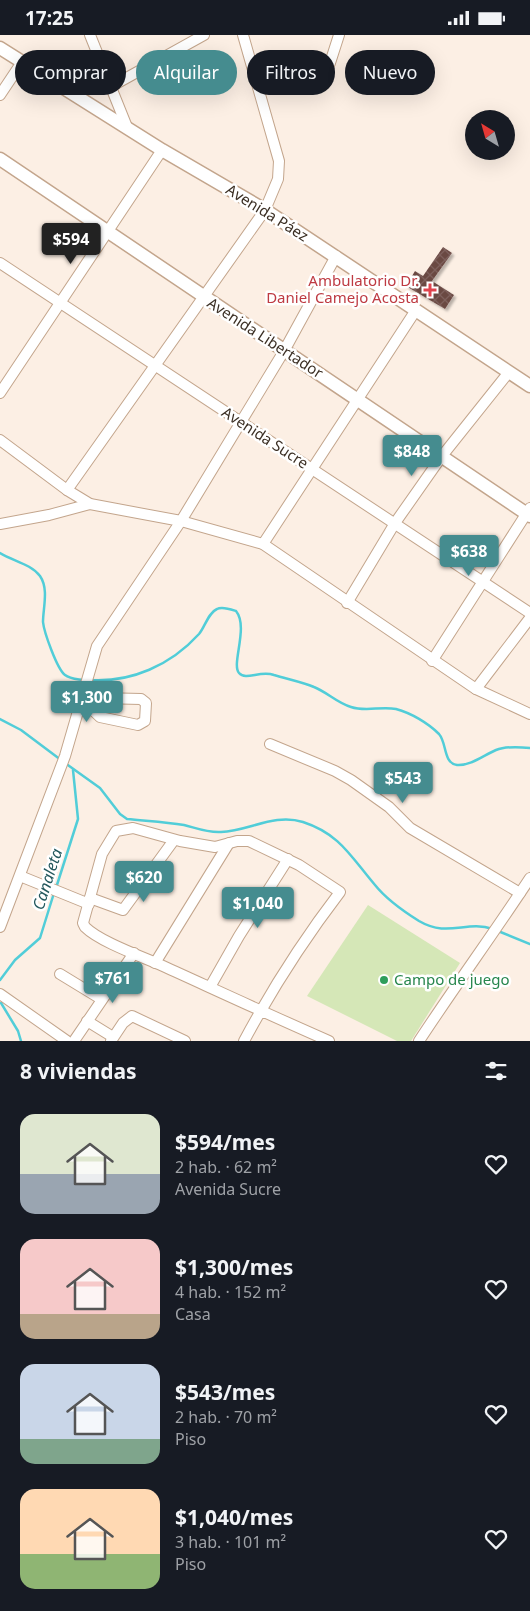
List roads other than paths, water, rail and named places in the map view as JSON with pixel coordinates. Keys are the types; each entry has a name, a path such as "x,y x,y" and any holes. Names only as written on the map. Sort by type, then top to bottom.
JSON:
{"main road":[{"name":"Avenida Páez","path":"0,48 15,58"},
{"name":"Avenida Páez","path":"75,95 162,150 265,210 530,386"},
{"name":"Avenida Libertador","path":"0,159 204,298 529,513"}],"street":[{"path":"90,35 96,50"},
{"path":"126,79 204,35"},
{"path":"243,35 247,50"},
{"path":"334,50 339,35"},
{"path":"0,95 15,72"},
{"path":"115,95 127,127"},
{"path":"67,490 204,298 265,210 274,192 279,169 260,95"},
{"path":"0,393 162,150"},
{"path":"0,927 63,761 96,646 181,521 284,351 336,256"},
{"name":"Avenida Sucre","path":"0,263 530,613"},
{"path":"262,544 416,310"},
{"path":"347,603 395,523 442,456 509,372"},
{"path":"0,440 67,490 90,504 181,521 262,544 432,661 476,689 530,713"},
{"path":"0,524 49,515 90,504"},
{"path":"432,661 481,581 529,513"},
{"path":"476,689 530,618"},
{"path":"84,688 100,698 141,699 146,703 147,707 145,721 138,725 100,717 84,688"},
{"path":"270,744 335,771 351,780 389,807 410,828 520,893"},
{"path":"244,1041 261,1010 288,967 340,892 288,859 249,841 229,843 216,847 174,840 133,829 116,831 102,854 83,923 85,927 155,963 210,987 261,1010 330,1041"},
{"path":"20,876 90,901 123,909 174,840"},
{"path":"155,963 229,843"},
{"path":"210,987 239,936 288,859"},
{"path":"422,1040 457,982 530,878"},
{"path":"74,1041 134,953"},
{"path":"60,974 101,999"},
{"path":"0,993 67,1041"},
{"path":"87,1021 112,1039 123,1023 132,1016 185,1041"}],"waterway":[{"path":"0,553 27,566 40,576 45,593 43,622 51,650 58,666 65,675 83,680"},
{"path":"89,680 105,680 135,675 163,663 176,655 199,634 214,611 219,608 226,608 236,611 240,618 241,635 237,668 242,675 274,675 314,687 351,707 362,709 390,708 408,713 425,722 439,734 449,761 457,765 472,762 500,749 513,747 530,748"},
{"path":"0,719 21,730 61,760"},
{"path":"65,763 100,788 120,814 127,819 184,825 216,832 231,831 282,820 303,822 316,827 344,847 385,896 419,921 429,926 448,929 474,926 493,929"},
{"name":"Canaleta","path":"56,888 78,819 73,770"},
{"name":"Canaleta","path":"0,980 15,960 40,938 54,893"},
{"path":"498,931 530,944"},
{"name":"Canaleta","path":"1,1003 18,1031 21,1041"}],"place":[{"name":"Ambulatorio Dr. Daniel Camejo Acosta","path":"430,290"},
{"name":"Campo de juego","path":"384,980"}]}
